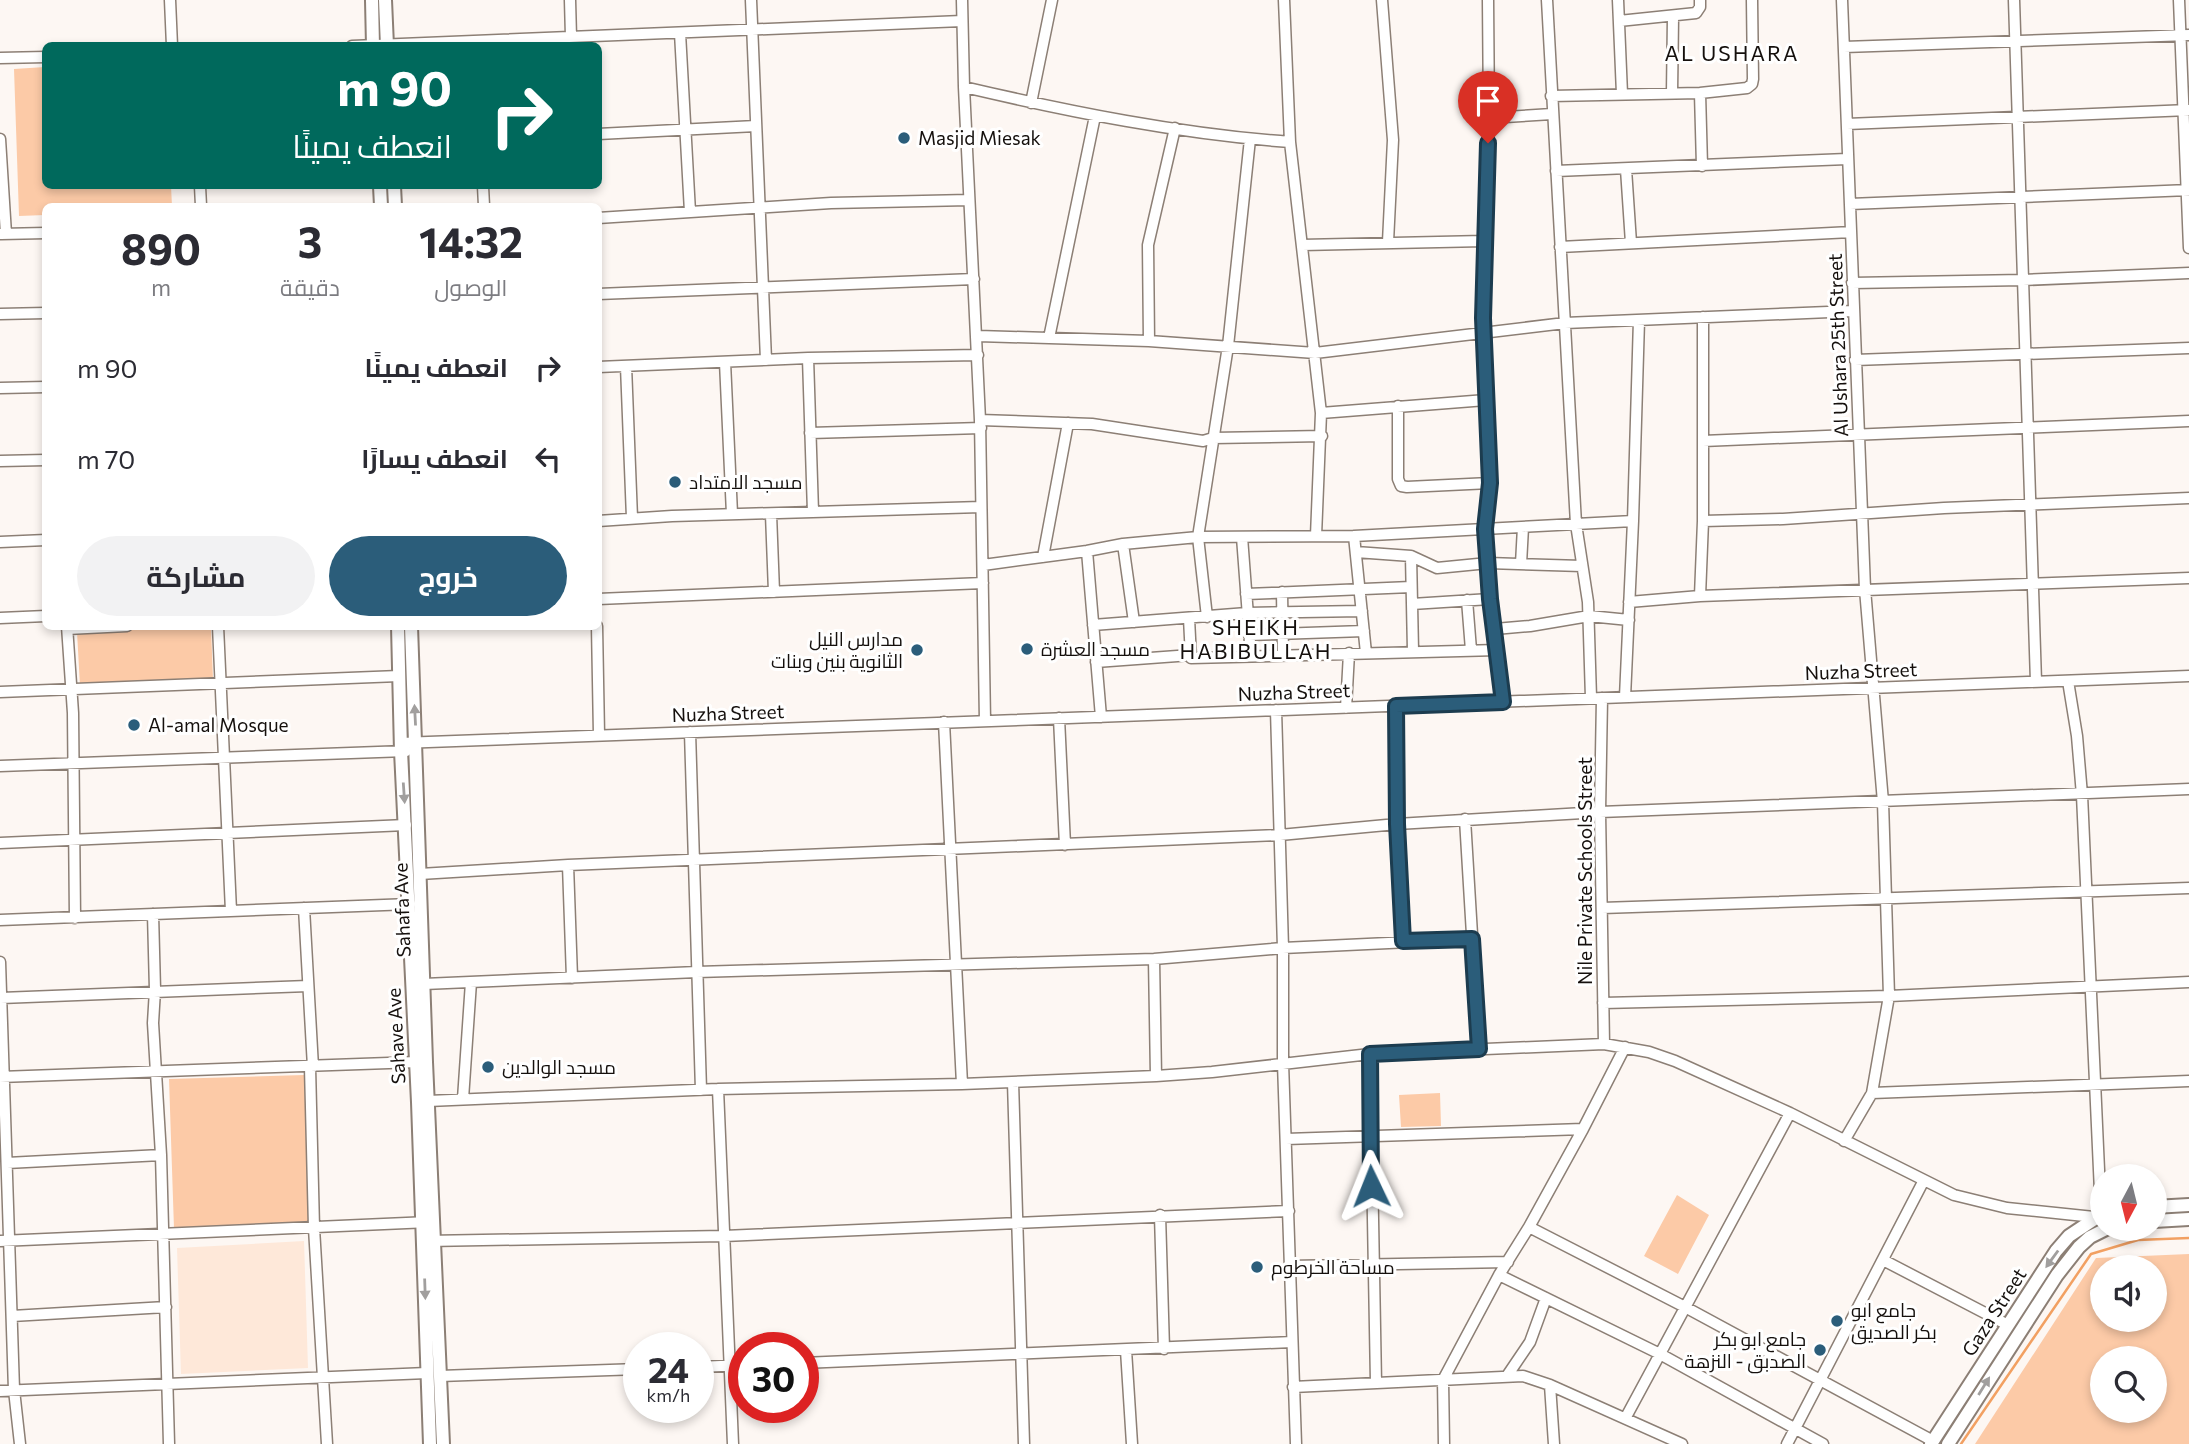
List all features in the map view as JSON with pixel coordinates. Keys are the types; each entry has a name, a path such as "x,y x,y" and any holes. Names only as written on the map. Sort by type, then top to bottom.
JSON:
{"main road":[{"path":"372,0 373,42"},
{"path":"385,0 387,42"},
{"name":"Sahave Ave","path":"398,630 416,1062 429,1241 427,1373 430,1444"},
{"name":"Sahafa Ave","path":"411,630 428,1101 428,1222"},
{"path":"2167,1206 2189,1205"},
{"path":"2167,1220 2189,1219"},
{"name":"Gaza Street","path":"1932,1442 2056,1251 2069,1236 2090,1221"},
{"name":"Gaza Street","path":"1948,1444 2057,1275 2090,1237"},
{"path":"429,1241 443,1444"}],"street":[{"path":"170,0 172,42"},
{"path":"570,0 571,37"},
{"path":"751,0 766,360"},
{"path":"962,0 969,200 978,336 985,721"},
{"path":"1031,103 1052,0"},
{"path":"1284,0 1290,142 1321,413 1316,536"},
{"path":"1382,0 1393,140 1388,242"},
{"path":"1488,0 1489,118 1484,241 1484,332 1490,483 1485,529 1490,599 1503,702"},
{"name":"Nile Private Schools Street","path":"1547,0 1576,524 1597,698 1604,1044"},
{"path":"1618,0 1622,94"},
{"path":"1619,21 1696,13 1700,0"},
{"path":"1551,96 1700,93 1741,90 1752,85 1752,0"},
{"name":"Al Ushara 25th Street","path":"1842,0 1865,589 1883,802 1889,996 1872,1093"},
{"path":"2014,0 2036,682"},
{"path":"2179,0 2185,35 2189,248"},
{"path":"1672,93 1673,17"},
{"path":"494,42 962,21"},
{"path":"680,33 690,212"},
{"path":"1844,47 2185,35"},
{"path":"0,58 42,57"},
{"path":"964,88 1095,116 1250,139 1290,142"},
{"path":"1700,93 1702,166"},
{"path":"1847,124 2186,111"},
{"path":"1489,118 1552,114"},
{"path":"1049,338 1095,116"},
{"path":"602,134 756,127"},
{"path":"1149,341 1148,244 1175,128"},
{"path":"0,139 3,234 42,233"},
{"path":"1207,617 1198,537 1228,346 1250,139"},
{"path":"1556,171 1847,159"},
{"path":"1626,169 1631,243"},
{"path":"1850,204 2188,190"},
{"path":"602,218 759,207 969,200"},
{"path":"1560,247 1852,232"},
{"path":"1302,245 1484,241"},
{"path":"1852,283 2189,273"},
{"path":"602,295 974,279"},
{"path":"978,336 1149,341 1315,353 1565,323 1853,311"},
{"path":"0,314 42,313"},
{"path":"1700,596 1703,521 1703,317"},
{"path":"1625,697 1639,320"},
{"path":"1855,360 2189,348"},
{"path":"602,367 808,358 978,355"},
{"path":"808,358 813,512"},
{"path":"725,362 733,514"},
{"path":"626,366 632,518"},
{"path":"0,388 42,387"},
{"path":"1321,413 1486,400"},
{"path":"1398,405 1398,479 1401,486 1490,483"},
{"path":"1703,442 2189,421"},
{"path":"1043,557 1068,423"},
{"path":"810,433 980,424 1068,423 1092,424 1203,442 1213,438 1322,436"},
{"path":"0,461 42,460"},
{"path":"1703,521 2189,498"},
{"path":"602,521 981,507"},
{"path":"771,514 774,592"},
{"path":"983,565 1123,544 1198,537 1354,536 1633,521"},
{"path":"1521,564 1524,527"},
{"path":"1354,536 1366,653"},
{"path":"1242,537 1251,656"},
{"path":"0,542 42,540"},
{"path":"1123,544 1134,622"},
{"path":"1087,551 1101,717"},
{"path":"1356,552 1411,556 1437,568 1488,563 1583,566"},
{"path":"1411,556 1413,652"},
{"path":"1629,602 1700,596 2189,578"},
{"path":"602,599 983,583"},
{"path":"1246,594 1411,587"},
{"path":"1282,592 1283,655"},
{"path":"1412,604 1490,599"},
{"path":"1467,600 1471,650"},
{"path":"1093,625 1247,613 1362,611"},
{"path":"0,618 42,616"},
{"path":"1495,629 1589,616 1629,620"},
{"path":"1189,618 1191,658 1497,650"},
{"path":"67,630 71,688 75,918"},
{"path":"218,630 231,911"},
{"path":"597,630 599,735"},
{"path":"1249,635 1364,631"},
{"path":"1346,708 1349,653"},
{"path":"1096,662 1191,655"},
{"path":"0,692 399,676"},
{"name":"Nuzha Street","path":"0,766 224,757 599,735 2189,676"},
{"path":"2068,681 2077,736 2082,795 2097,1164"},
{"path":"1396,706 1397,824 1403,941"},
{"path":"1276,710 1283,948 1283,1063 1296,1444"},
{"path":"1059,718 1065,845"},
{"path":"944,722 962,1084"},
{"path":"690,732 701,1090"},
{"path":"420,874 568,865 1280,835 1397,824 1600,812 2189,789"},
{"path":"1465,820 1479,1049"},
{"path":"0,843 406,825"},
{"path":"568,865 572,978"},
{"path":"1602,908 2189,888"},
{"path":"0,920 410,904"},
{"path":"304,908 314,1228 327,1444"},
{"path":"153,914 153,1023 161,1155 169,1444"},
{"path":"424,984 697,972 1154,959 1283,948 1472,939"},
{"path":"1154,959 1156,1076"},
{"path":"0,962 7,1163 5,1240 20,1444"},
{"path":"463,1099 471,982"},
{"path":"1603,1003 1889,996 2189,982"},
{"path":"1,998 308,986"},
{"path":"428,1101 1156,1076 1370,1054 1604,1044 1675,1060 1790,1113 1954,1195 1978,1202 2090,1214"},
{"path":"1444,1444 1443,1380 1499,1275 1583,1129 1625,1047"},
{"path":"1370,1054 1376,1383"},
{"path":"2,1077 416,1062"},
{"path":"1013,1082 1024,1444"},
{"path":"1844,1141 1872,1093 2189,1082"},
{"path":"718,1089 728,1332"},
{"path":"1626,1418 1790,1113"},
{"path":"1286,1139 1583,1129"},
{"path":"7,1163 161,1155"},
{"path":"1787,1444 1924,1180"},
{"path":"429,1241 724,1236 1289,1211"},
{"path":"1160,1215 1164,1349"},
{"path":"5,1240 428,1222"},
{"path":"1529,1227 1685,1307 1932,1442"},
{"path":"1882,1260 2008,1325"},
{"path":"1290,1266 1508,1262"},
{"path":"1499,1275 1660,1354 1823,1444"},
{"path":"1507,1376 1530,1342 1546,1298"},
{"path":"12,1316 166,1307"},
{"path":"819,1362 1292,1342"},
{"path":"1126,1350 1132,1444"},
{"path":"440,1376 623,1370"},
{"path":"0,1391 427,1373"},
{"path":"1293,1387 1523,1376 1550,1385 1682,1444"},
{"path":"1550,1385 1554,1444"},
{"path":"732,1423 733,1444"}],"shaded area":[{"path":"42,67 42,189 171,189 172,203 42,203 42,215 19,216 14,69"},
{"path":"211,630 213,680 80,686 77,632"},
{"path":"304,1075 312,1224 174,1229 169,1079"},
{"path":"1440,1093 1441,1126 1401,1127 1399,1095"},
{"path":"1677,1195 1709,1215 1678,1274 1644,1256"},
{"path":"304,1241 308,1368 181,1374 177,1248"},
{"path":"2189,1254 2189,1444 1975,1444 2090,1267 2090,1332 2167,1332 2166,1255"}],"waterway":[{"path":"1961,1444 2091,1254 2138,1240 2189,1238"}],"place":[{"name":"Masjid Miesak","path":"904,138"},
{"name":"مسجد الامتداد","path":"675,482"},
{"name":"مسجد العشرة","path":"1027,649"},
{"name":"مدارس النيل الثانوية بنين وبنات","path":"917,650"},
{"name":"Al-amal Mosque","path":"134,725"},
{"name":"مسجد الوالدين","path":"488,1067"},
{"name":"مساحة الخرطوم","path":"1257,1267"},
{"name":"جامع ابو بكر الصديق","path":"1837,1321"},
{"name":"جامع ابو بكر الصدبق - النزهة","path":"1820,1350"}],"district":[{"name":"AL USHARA","path":"1732,54"},
{"name":"SHEIKH HABIBULLAH","path":"1256,640"}],"route":[{"path":"1371,1186 1370,1054 1479,1049 1472,939 1403,941 1397,824 1396,706 1503,702 1490,599 1485,529 1490,483 1483,318 1488,143"}]}
